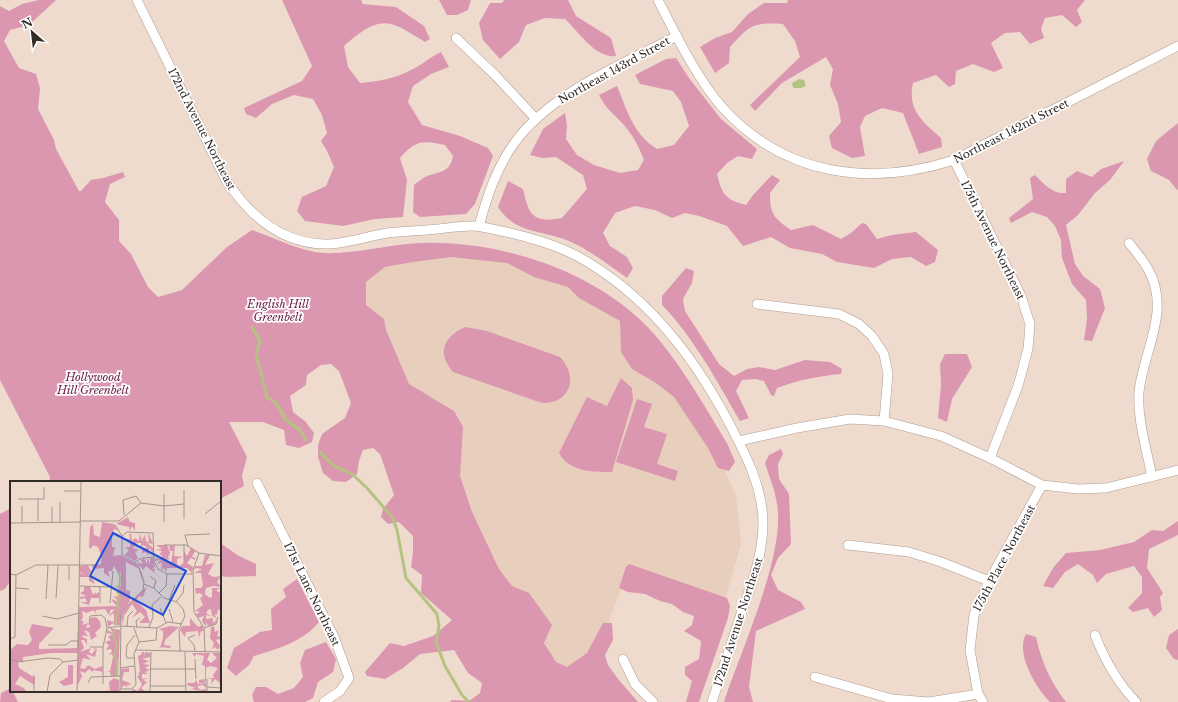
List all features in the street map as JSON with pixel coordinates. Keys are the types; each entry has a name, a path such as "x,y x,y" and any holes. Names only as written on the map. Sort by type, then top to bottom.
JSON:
{"street":[{"name":"172nd Avenue Northeast","path":"137,0 226,180 240,201 256,217 290,237 326,244 389,233 479,226 537,240 577,256 614,280 648,309 668,330 700,373 739,442 753,473 762,510 763,526 759,560 712,702"},
{"name":"Northeast 142nd Street","path":"658,0 676,36 708,88 722,107 759,140 782,153 809,164 836,172 864,175 885,175 933,167 954,160 1178,46"},
{"name":"Northeast 143rd Street","path":"479,226 488,192 500,166 513,144 536,119 554,102 676,36"},
{"path":"456,38 496,76 536,119"},
{"name":"175th Avenue Northeast","path":"954,160 1021,296 1030,324 1028,349 1018,386 990,458"},
{"path":"1129,243 1150,272 1156,286 1158,306 1156,324 1145,365 1139,397 1139,410 1152,477"},
{"path":"757,304 840,314 859,324 872,336 884,354 888,374 884,421"},
{"path":"739,442 797,428 850,419 884,421 941,436 990,458 1042,485 1078,489 1106,488 1178,470"},
{"name":"171st Lane Northeast","path":"257,483 334,637 348,671 349,678 340,691 329,701"},
{"name":"175th Place Northeast","path":"980,698 970,650 971,630 974,615 989,582 1042,485"},
{"path":"848,545 909,552 941,562 989,582"},
{"path":"1095,635 1106,662 1121,686 1136,702"},
{"path":"623,659 635,684 653,702"},
{"path":"815,677 892,699 929,702 980,698"}],"shaded area":[{"path":"799,79 804,80 806,86 801,88 793,88 792,83"},
{"path":"470,246 528,257 569,279 614,308 711,438 736,496 741,544 724,603 628,571 596,655 561,702 362,310 355,255"}],"green space":[{"path":"39,0 56,0 29,25 10,30 4,41 19,68 36,74 40,88 38,109 54,140 56,149 79,191 81,191 91,180 123,172 125,177 110,184 105,202 119,220 119,241 131,254 148,287 158,297 182,290 227,247 252,230 299,248 326,253 352,252 420,243 453,244 486,248 519,255 552,266 583,280 612,297 638,317 660,341 670,353 704,405 728,445 735,462 729,471 718,468 708,448 674,397 656,383 632,369 621,352 620,321 579,298 568,287 534,277 507,263 451,257 385,267 366,282 366,305 384,319 386,330 409,384 454,411 463,427 460,476 472,512 499,569 512,586 529,593 552,625 544,643 556,662 567,667 587,653 603,623 612,623 613,640 605,655 608,665 638,702 450,702 452,700 469,701 480,693 482,683 468,673 454,650 420,654 403,668 385,679 367,676 365,672 390,643 404,646 433,636 452,620 421,593 422,575 411,567 413,536 399,522 388,524 381,517 383,509 394,495 380,454 373,448 363,450 359,461 357,474 346,482 333,481 323,473 318,457 318,445 322,434 345,418 351,403 339,371 331,364 321,365 307,375 306,385 290,396 293,412 305,421 314,433 312,442 299,448 286,445 284,430 263,422 229,422 247,457 242,475 244,486 221,498 221,481 49,481 50,477 0,380 0,6 9,11 22,4"},
{"path":"282,0 361,0 363,4 396,7 424,26 430,39 425,42 404,29 391,24 378,24 366,29 344,46 348,67 360,83 393,78 415,68 441,52 449,67 431,74 413,86 408,102 422,125 460,136 488,148 493,156 475,204 466,214 420,217 413,212 414,185 425,177 446,169 449,166 453,156 445,145 425,142 410,148 400,158 407,180 403,217 375,219 343,226 305,221 297,211 302,197 326,186 334,167 321,141 327,133 322,115 313,99 294,95 272,104 256,118 246,114 244,108 302,81 312,66"},
{"path":"439,0 471,0 468,10 457,15 447,15"},
{"path":"504,0 568,0 576,16 611,38 616,56 609,56 595,49 565,19 545,18 526,25 519,42 500,59 483,40 479,23 490,3 502,3"},
{"path":"788,0 1085,0 1077,10 1082,22 1076,27 1062,15 1045,18 1041,29 1044,38 1030,44 1020,32 1005,33 991,43 1003,68 994,72 973,64 956,71 955,84 949,87 936,75 913,83 912,101 914,108 923,121 941,138 942,147 919,154 903,113 882,108 865,116 860,127 865,156 852,158 832,148 829,136 841,122 838,104 830,85 833,69 826,57 782,83 755,111 750,105 800,57 795,41 783,24 753,26 742,34 730,47 729,63 715,73 700,47 715,38 732,32 748,14 764,3 787,3"},
{"path":"676,58 689,78 721,119 757,149 752,159 738,156 727,163 717,174 723,192 729,199 746,205 753,195 772,175 780,180 770,193 772,211 777,219 791,230 813,225 841,239 851,233 862,223 866,224 877,239 892,235 916,232 938,250 935,262 926,266 911,257 892,259 874,268 837,262 822,254 790,248 771,237 743,246 727,226 699,216 685,213 672,218 655,210 635,206 615,213 603,233 610,246 627,257 633,268 627,278 599,258 569,241 521,227 505,216 498,207 508,181 523,189 530,211 534,216 545,219 562,218 587,189 583,175 556,157 542,158 530,155 543,129 565,113 567,126 566,139 577,155 594,165 620,173 638,170 644,160 638,146 627,128 601,100 599,95 617,86 636,129 642,136 657,149 674,145 689,126 681,102 673,91 640,84 635,75 666,59"},
{"path":"1178,123 1177,190 1169,180 1151,171 1147,159 1156,141"},
{"path":"1124,161 1110,180 1095,193 1078,215 1066,225 1075,264 1083,276 1100,289 1105,308 1092,341 1084,340 1087,319 1086,300 1072,284 1062,258 1061,240 1055,226 1047,217 1032,212 1011,223 1009,218 1033,199 1030,178 1035,175 1052,190 1066,193 1066,179 1077,171 1092,177 1101,169"},
{"path":"686,268 694,271 692,283 683,299 685,311 719,364 734,376 747,369 759,367 775,370 805,360 830,362 842,369 841,374 809,379 785,385 777,388 774,396 771,395 764,381 755,379 742,380 736,391 749,418 740,421 714,375 695,346 662,305 662,296"},
{"path":"465,327 487,331 560,357 566,365 569,373 569,388 559,399 552,402 542,403 453,372 445,358 445,346 447,340 452,335"},
{"path":"945,354 967,354 972,367 952,399 947,422 938,418 941,385 940,364"},
{"path":"621,378 632,388 633,400 612,472 582,470 569,464 559,453 587,397 607,406"},
{"path":"637,399 652,404 644,427 667,434 657,464 678,471 675,481 616,462"},
{"path":"781,449 783,454 778,464 779,479 789,494 791,544 778,558 771,575 778,590 801,602 805,609 756,631 749,687 753,702 724,702 760,603 775,549 778,525 777,504 765,463 769,455"},
{"path":"10,509 10,582 5,589 0,591 0,514"},
{"path":"1178,521 1178,535 1149,549 1147,568 1163,593 1160,597 1162,610 1154,617 1148,608 1133,612 1128,608 1142,593 1142,577 1134,566 1106,574 1097,583 1093,575 1078,564 1065,572 1053,588 1043,586 1053,568 1066,553 1100,550 1134,542 1152,530 1163,531"},
{"path":"221,544 239,556 256,564 256,576 221,576"},
{"path":"629,564 727,598 730,606 728,618 699,702 686,702 692,681 685,675 685,667 699,659 701,641 684,631 692,625 694,616 683,612 672,604 660,601 645,594 628,592 619,588 626,567"},
{"path":"297,579 319,622 313,629 297,640 254,656 249,665 236,676 227,668 234,648 260,632 272,630 271,609 286,597 283,589"},
{"path":"1178,629 1178,660 1174,659 1166,648 1169,635"},
{"path":"1026,634 1036,637 1047,671 1066,702 1050,702 1044,696 1033,679 1023,651 1023,642"},
{"path":"326,642 336,659 333,672 318,682 313,698 305,702 254,702 252,695 256,687 266,687 278,694 294,688 303,677 300,663 305,650"},
{"path":"10,688 10,692 13,692 18,702 0,702 1,693"}],"waterway":[{"path":"252,327 260,341 256,354 267,397 277,404 286,420 300,430 306,440"},
{"path":"320,452 334,466 352,474 367,488 392,517 397,530 406,578 437,614 439,626 436,642 445,666 462,695 469,702"}],"park label":[{"name":"English Hill Greenbelt","path":"278,310"},
{"name":"Hollywood Hill Greenbelt","path":"93,383"}]}
